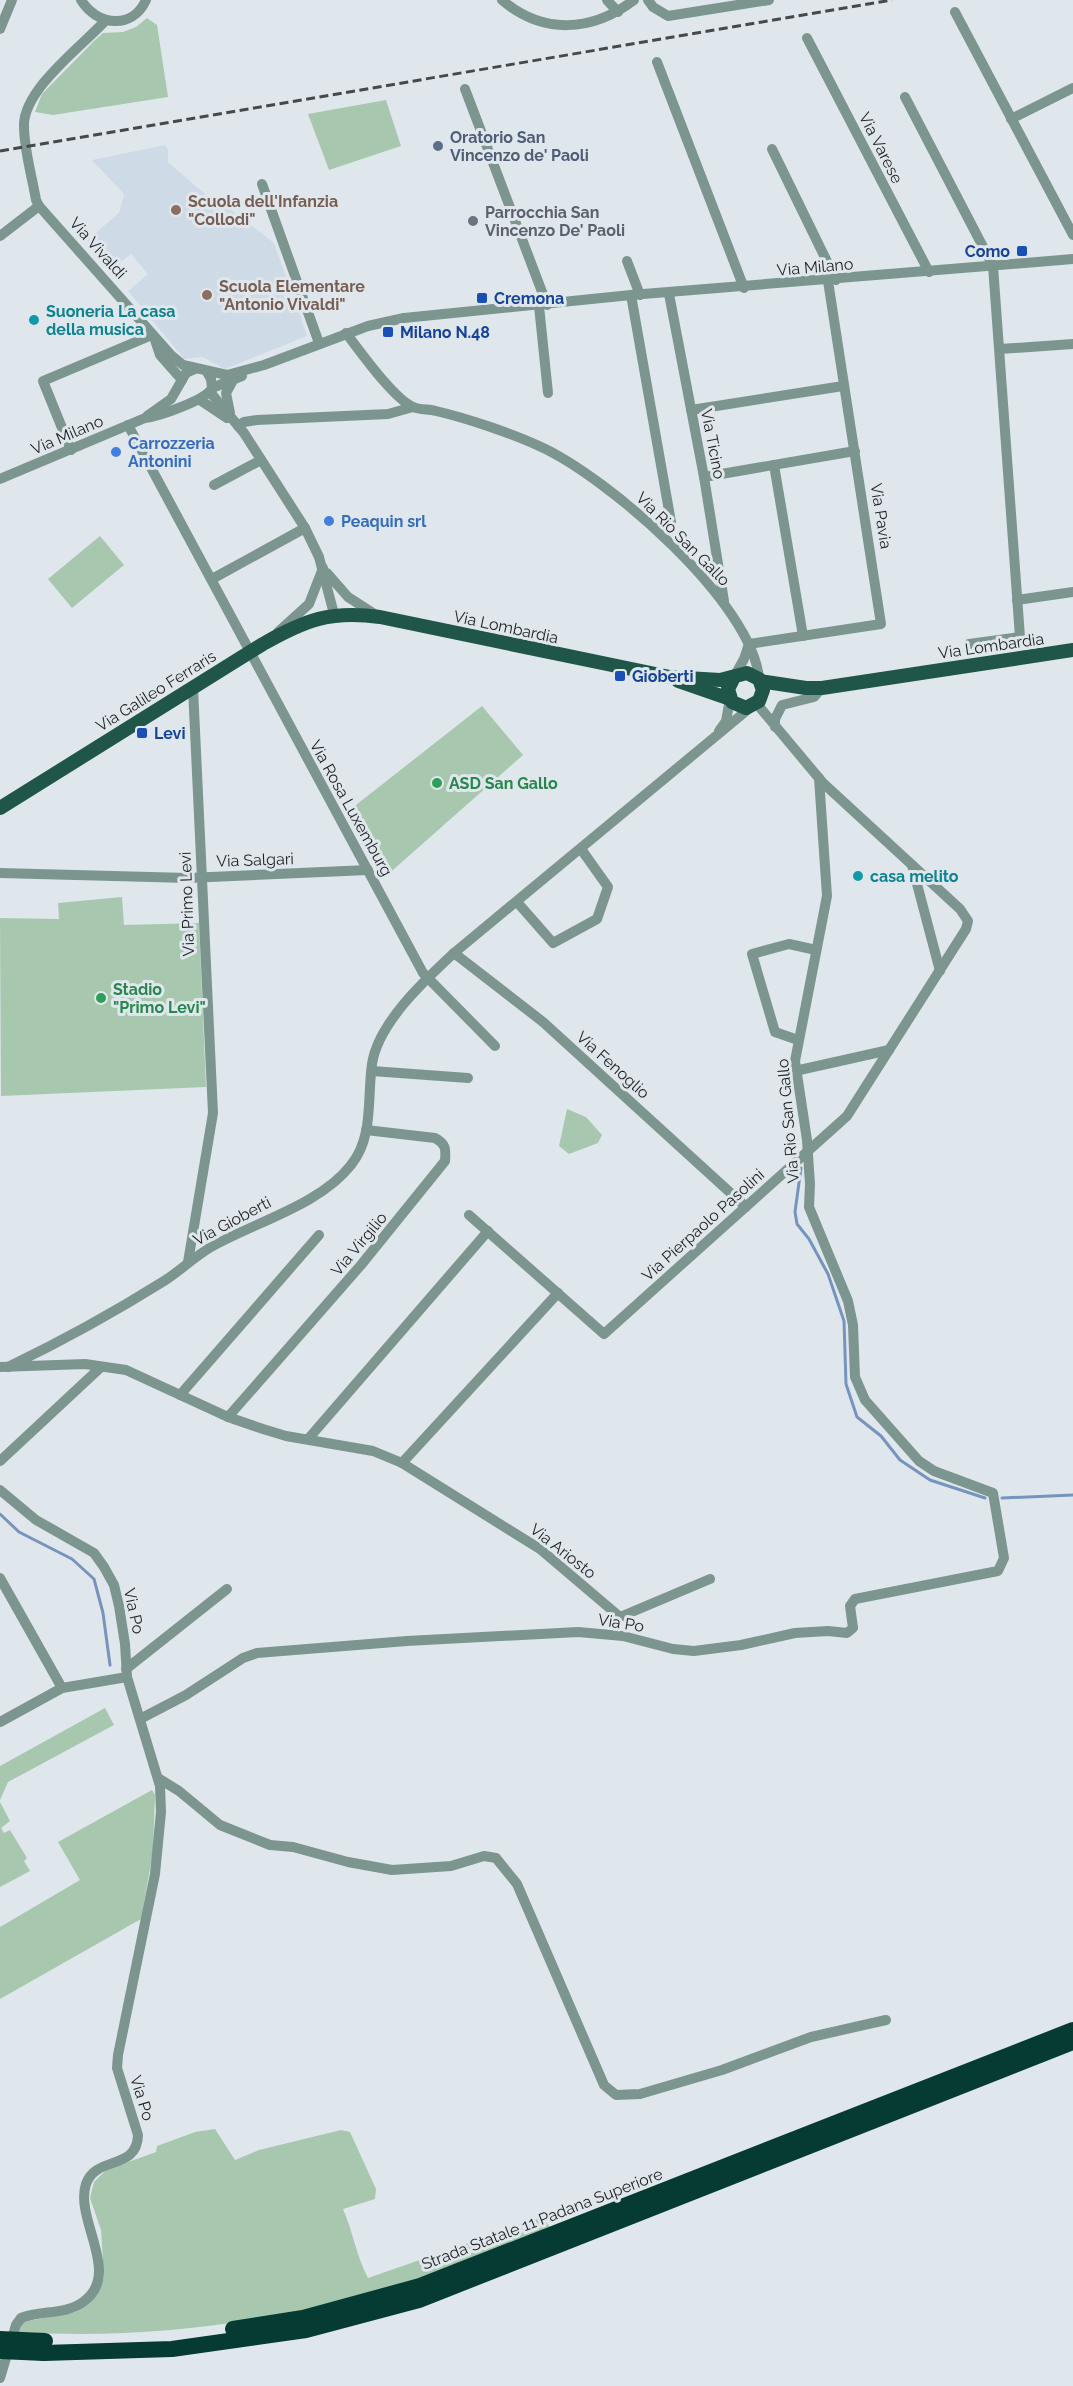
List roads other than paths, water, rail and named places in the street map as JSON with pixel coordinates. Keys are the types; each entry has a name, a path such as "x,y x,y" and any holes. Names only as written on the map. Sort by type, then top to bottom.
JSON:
{"highway":[{"name":"Strada Statale 11 Padana Superiore","path":"0,2351 170,2338 303,2318 420,2286 1073,2030"},
{"name":"Strada Statale 11 Padana Superiore","path":"0,2339 45,2347 172,2349 306,2330 419,2300 1073,2042"}],"main road":[{"name":"Via Lombardia","path":"334,614 380,617 670,677 720,680 734,677"},
{"name":"Via Galileo Ferraris","path":"0,808 257,648 304,622 334,614"},
{"name":"Via Lombardia","path":"759,680 806,688 822,688 1073,650"},
{"path":"747,673 759,680 763,690 756,703 738,706 730,699 728,686 734,677 747,673"},
{"name":"Via Lombardia","path":"670,677 730,699"},
{"name":"Via Lombardia","path":"756,703 779,692 799,693 806,688"}],"street":[{"path":"0,29 12,0"},
{"path":"81,0 91,14 105,21 127,20 136,14 146,0"},
{"path":"502,0 522,15 558,24 596,22 618,12 634,0"},
{"path":"608,0 618,12"},
{"path":"648,0 653,7 668,16 769,0"},
{"path":"955,12 1073,235"},
{"path":"0,236 39,206 24,126 27,108 36,92 105,21"},
{"name":"Via Varese","path":"807,38 929,272"},
{"path":"657,62 744,288"},
{"path":"1011,119 1073,88"},
{"path":"465,89 543,306 548,393"},
{"path":"905,97 993,266 1020,638 969,644"},
{"name":"Via Pavia","path":"748,644 881,624 843,386 832,280 772,149"},
{"path":"262,184 319,343"},
{"name":"Via Vivaldi","path":"39,206 114,288 153,337 177,361 195,369"},
{"name":"Via Milano","path":"145,418 171,399 186,373 195,369 230,375 264,365 346,333 404,318 543,306 635,295 744,288 1073,259"},
{"path":"627,261 635,295 671,522"},
{"name":"Via Ticino","path":"669,294 704,477 724,601"},
{"path":"346,333 384,380 413,407"},
{"path":"71,450 43,381 153,337"},
{"name":"Via Vivaldi","path":"153,337 160,355 181,382"},
{"path":"1000,349 1073,344"},
{"name":"Via Milano","path":"0,479 145,418 165,414 264,365"},
{"path":"207,372 212,379 211,390 261,460 305,528 323,568 334,614"},
{"path":"181,382 184,394 236,424"},
{"path":"232,382 226,393 236,424"},
{"path":"691,410 843,386"},
{"name":"Via Rio San Gallo","path":"236,424 257,420 388,414 413,407 436,411 539,446 562,458 618,497 651,525 724,601 754,653 759,680"},
{"name":"Via Rosa Luxemburg","path":"128,425 212,579 257,648 271,693 427,978"},
{"path":"704,477 855,452"},
{"path":"214,485 261,460"},
{"path":"774,465 803,636"},
{"path":"212,579 305,528"},
{"path":"323,568 348,597 380,617"},
{"path":"257,648 309,604 323,568"},
{"path":"1017,600 1073,592"},
{"path":"734,677 744,659 748,644"},
{"name":"Via Primo Levi","path":"188,1262 213,1113 193,688"},
{"path":"775,727 775,719 782,705 814,697 822,688"},
{"path":"718,734 726,721 730,699"},
{"path":"756,703 819,778 912,864 940,971"},
{"name":"Via Gioberti","path":"4,1367 81,1330 161,1283 188,1262 238,1233 329,1187 352,1164 363,1144 372,1071 379,1041 414,990 454,953 756,703"},
{"name":"Via Rio San Gallo","path":"819,778 827,896 798,1040 795,1071 807,1140 809,1207 848,1301 853,1325 855,1377 861,1393 902,1444 919,1461 942,1474 993,1493"},
{"path":"517,902 554,943 597,919 608,887 581,849"},
{"name":"Via Pierpaolo Pasolini","path":"469,1215 604,1334 847,1116 966,929 968,921 960,909 912,864"},
{"name":"Via Salgari","path":"0,873 201,877 368,870"},
{"path":"798,1040 775,1032 752,954 789,944 816,950"},
{"name":"Via Fenoglio","path":"454,953 543,1022 725,1185 746,1207"},
{"path":"427,978 495,1046"},
{"path":"795,1071 889,1050"},
{"path":"372,1071 468,1078"},
{"name":"Via Virgilio","path":"228,1417 361,1265 445,1161 446,1149 442,1142 435,1138 366,1130"},
{"path":"309,1438 488,1231"},
{"path":"180,1395 319,1235"},
{"path":"4,1367 85,1364 126,1370 228,1417 285,1436 309,1438 373,1451 402,1463 558,1293"},
{"path":"0,1461 101,1366"},
{"name":"Via Ariosto","path":"402,1463 540,1549 620,1617 710,1579"},
{"name":"Via Po","path":"0,1490 36,1520 94,1553 105,1567 114,1585 119,1606 126,1673 158,1778 161,1812 154,1874 117,2068 138,2135 138,2146 133,2154 93,2173 86,2184 85,2203 99,2270 94,2290 84,2301 73,2307 21,2318 16,2325 0,2378"},
{"name":"Via Po","path":"140,1719 186,1695 243,1658 257,1653 407,1641 578,1632 623,1636 673,1649 707,1650 795,1633 828,1631 848,1633 853,1628 850,1606 855,1599 991,1575 998,1571 1004,1557 993,1493"},
{"path":"0,1578 62,1688"},
{"path":"0,1722 62,1688 126,1673 227,1589"},
{"path":"158,1778 220,1825 270,1845 293,1847 348,1862 392,1870 443,1867 484,1856 496,1858 517,1884 604,2085 616,2095 640,2094 722,2070 811,2037 886,2020"}],"waterway":[{"path":"801,1168 795,1212 797,1224 809,1239 828,1274 844,1321 846,1384 857,1417 881,1436 900,1460 930,1480 985,1498"},
{"path":"1002,1498 1073,1495"},
{"path":"0,1514 19,1532 72,1559 94,1579 103,1613 110,1665"}],"railway":[{"path":"0,151 892,0"}],"place":[{"name":"Oratorio San Vincenzo de' Paoli","path":"438,146"},
{"name":"Scuola dell'Infanzia \"Collodi\"","path":"176,210"},
{"name":"Parrocchia San Vincenzo De' Paoli","path":"473,221"},
{"name":"Como","path":"1022,251"},
{"name":"Scuola Elementare \"Antonio Vivaldi\"","path":"207,295"},
{"name":"Cremona","path":"482,298"},
{"name":"Suoneria La casa della musica","path":"34,320"},
{"name":"Milano N.48","path":"388,332"},
{"name":"Carrozzeria Antonini","path":"116,452"},
{"name":"Peaquin srl","path":"329,521"},
{"name":"Gioberti","path":"620,676"},
{"name":"Levi","path":"142,733"},
{"name":"ASD San Gallo","path":"437,783"},
{"name":"casa melito","path":"858,876"},
{"name":"Stadio \"Primo Levi\"","path":"101,998"}]}
